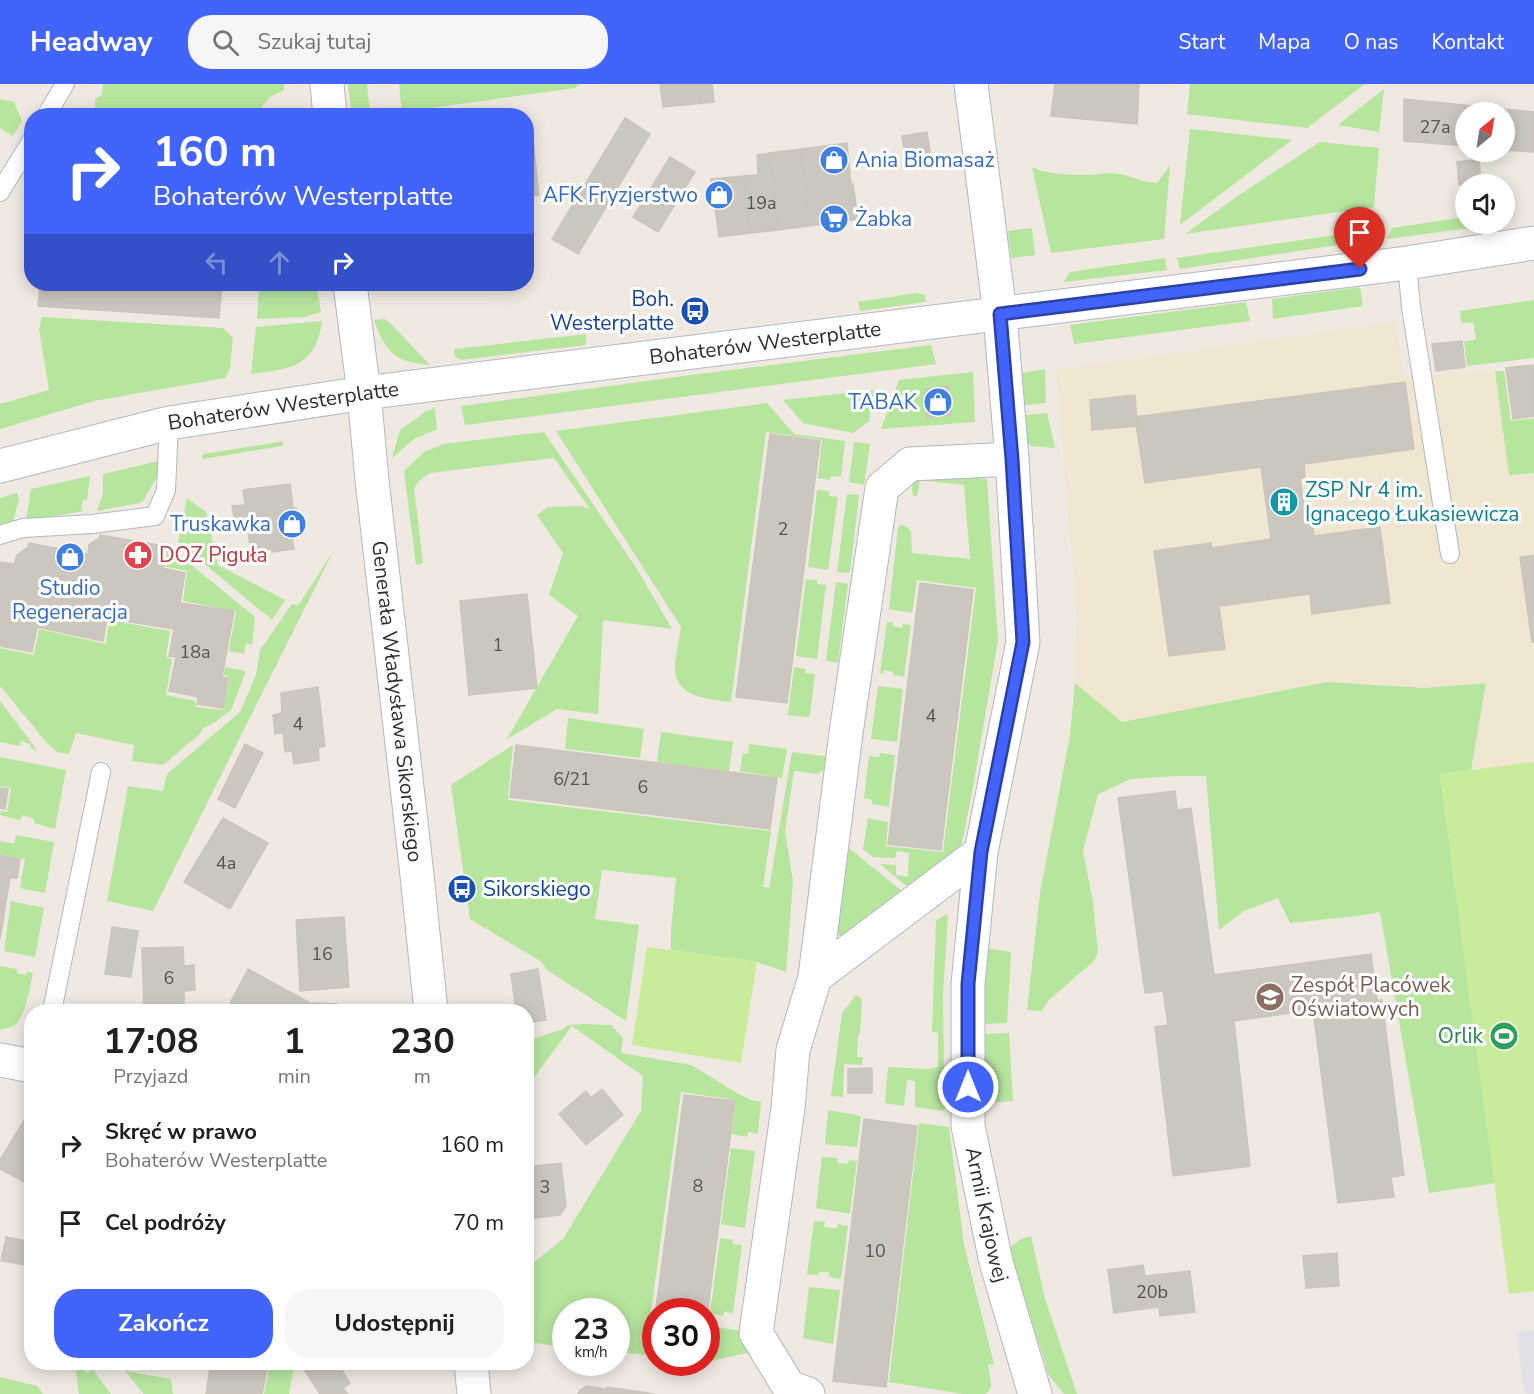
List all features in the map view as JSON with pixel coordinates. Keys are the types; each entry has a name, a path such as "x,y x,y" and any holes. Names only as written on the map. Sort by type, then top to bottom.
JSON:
{"street":[{"path":"327,84 329,108"},
{"name":"Armii Krajowej","path":"971,84 1000,314 1012,459 1023,642 981,852 968,984 968,1126 996,1262 1035,1394"},
{"name":"Bohaterów Westerplatte","path":"0,466 169,423 364,393 1407,263 1534,243"},
{"name":"Generała Władysława Sikorskiego","path":"351,291 430,1004"},
{"path":"808,1394 789,1387 756,1333 788,1108 792,1050 815,977 846,733 882,488 910,464 1012,459"},
{"path":"815,977 981,852"},
{"path":"0,1060 24,1064"},
{"path":"472,1370 474,1394"}],"lane":[{"path":"51,108 65,84"},
{"path":"0,192 24,153"},
{"path":"1407,263 1450,554"},
{"path":"0,535 23,528 92,524 155,516 166,490 169,423"},
{"path":"53,1004 101,772"}],"shaded area":[{"path":"1396,322 1403,377 1495,371 1509,475 1534,473 1534,762 1471,770 1486,683 1425,688 1327,682 1121,722 1075,683 1077,614 1056,370"},
{"path":"1534,1330 1534,1394 1525,1394 1516,1332"}],"green space":[{"path":"103,84 284,84 284,90 270,97 261,108 95,108 95,99 102,95"},
{"path":"348,84 367,84 369,108 351,108"},
{"path":"399,84 580,84 575,88 431,108 402,108"},
{"path":"1190,84 1365,84 1307,128 1187,114"},
{"path":"1384,89 1379,132 1338,125"},
{"path":"0,99 14,102 22,121 13,136 0,128"},
{"path":"1191,129 1292,140 1180,225"},
{"path":"1320,142 1379,148 1374,207 1185,234 1239,195"},
{"path":"1170,165 1164,239 1051,253 1032,167 1045,172 1067,175 1117,174 1157,183"},
{"path":"1455,219 1455,230 1387,239 1392,228"},
{"path":"1032,228 1035,255 1011,258 1008,231"},
{"path":"1377,229 1377,239 1180,269 1177,258"},
{"path":"1165,258 1167,270 1064,282 1070,272"},
{"path":"1360,287 1363,306 1273,319 1272,299"},
{"path":"259,291 317,291 321,312 304,317 257,319"},
{"path":"916,293 925,295 926,302 860,311 858,302"},
{"path":"1534,300 1534,358 1467,366 1464,342 1476,339 1473,322 1461,323 1460,311"},
{"path":"1246,302 1250,321 1074,344 1070,325"},
{"path":"42,317 223,328 233,338 230,369 225,378 94,401 0,429 0,404 49,390 39,329"},
{"path":"385,319 430,365 418,364 393,354 383,341 374,320"},
{"path":"322,321 313,349 299,363 291,367 251,374 256,327"},
{"path":"586,334 586,345 461,360 455,357 454,349"},
{"path":"931,345 936,364 465,425 461,406 691,375"},
{"path":"1045,369 1046,403 1025,405 1022,373"},
{"path":"1495,371 1504,371 1511,421 1534,418 1534,473 1509,475"},
{"path":"973,372 975,422 881,429 899,380"},
{"path":"874,390 869,421 853,433 803,423 783,400"},
{"path":"767,403 794,434 845,441 841,477 831,476 830,480 818,478 822,440 766,432 731,702 704,698 688,692 677,679 675,665 681,627 556,431"},
{"path":"435,408 437,429 414,439 392,458 400,430 425,412"},
{"path":"1047,413 1055,448 1031,446 1026,442 1025,415"},
{"path":"544,432 637,569 672,629 603,620 598,714 557,709 507,739 578,616 549,595 563,553 537,515 548,507 581,506 590,509 554,458 430,473 414,488 423,563 416,565 404,471 424,452 443,444"},
{"path":"284,441 282,446 203,459 202,456 204,454"},
{"path":"854,442 870,444 864,485 849,482"},
{"path":"163,460 163,466 143,501 97,511 103,493 103,474"},
{"path":"90,476 87,500 83,500 81,509 84,511 26,521 31,489"},
{"path":"918,478 987,479 998,640 962,843 957,852 910,889 880,864 896,865 896,875 908,877 909,853 897,851 895,858 873,857 863,849 868,818 888,822 886,846 943,852 976,588 917,580 912,613 889,609 898,528 901,525 911,531 912,553 970,559 964,485 920,480 917,497 913,495 912,488"},
{"path":"817,490 829,491 829,496 838,497 828,570 808,567"},
{"path":"17,493 19,499 13,522 0,524 0,498"},
{"path":"847,494 859,495 850,573 837,572"},
{"path":"187,498 206,512 218,565 285,600 272,620 178,542"},
{"path":"168,546 255,617 252,645 246,643 244,654 229,651 236,611 183,601 187,571 164,566"},
{"path":"334,550 153,911 107,901 128,786 163,791 167,774 240,712 256,675 260,650 292,604 298,606"},
{"path":"806,579 817,580 817,584 826,585 817,659 796,656"},
{"path":"836,582 848,584 838,663 826,660"},
{"path":"109,620 170,631 166,657 172,659 166,695 195,701 196,707 223,710 229,677 224,675 225,667 246,671 231,710 202,729 200,734 163,765 132,761 134,745 76,733 69,754 57,752 0,686 0,648 34,655 39,629 106,644"},
{"path":"887,622 893,622 893,626 902,628 903,624 911,625 904,677 884,670 883,674 880,673"},
{"path":"794,667 806,669 805,673 815,674 808,717 788,715"},
{"path":"1327,682 1425,688 1486,683 1471,770 1440,774 1495,1183 1429,1193 1380,912 1290,923 1278,898 1244,911 1219,930 1206,776 1131,779 1098,794 1083,851 1093,902 1098,952 1094,961 1049,1000 1042,1011 1027,1010 1040,893 1070,735 1075,683 1122,722"},
{"path":"878,686 903,689 897,742 871,739"},
{"path":"0,701 37,750 30,748 31,744 21,741 20,746 0,742"},
{"path":"568,718 644,729 640,758 565,749"},
{"path":"661,732 733,742 729,771 657,762"},
{"path":"749,744 787,749 782,778 740,771 743,753 748,754"},
{"path":"513,745 508,800 771,831 763,887 769,888 792,752 832,757 829,767 817,774 794,771 785,831 793,881 786,972 757,962 671,950 676,878 602,870 595,919 639,925 626,1021 547,970 542,962 470,919 467,897 472,897 469,877 464,877 451,785"},
{"path":"880,753 895,755 889,807 872,804 872,800 864,798 869,756 879,757"},
{"path":"0,757 66,770 55,829 34,823 34,819 22,815 20,820 0,815 1,811 7,812 11,788 0,786"},
{"name":"Orlik","path":"1534,762 1534,1291 1509,1294 1440,774"},
{"path":"16,835 54,842 45,893 20,888 25,859 0,854 0,841 14,844"},
{"path":"844,844 904,893 847,937 840,936 834,931"},
{"path":"11,901 44,908 35,957 4,951"},
{"path":"946,914 948,916 943,993 946,1107 942,1111 915,1107 915,1081 907,1080 904,1106 885,1103 888,1067 929,1069 938,1067 938,1033 932,1032 936,921"},
{"path":"647,947 757,962 741,1063 632,1045"},
{"path":"986,948 1011,952 1007,1023 986,1024 983,1018"},
{"path":"0,966 17,969 17,973 26,975 27,971 33,973 19,1021 13,1026 0,1030"},
{"path":"856,995 862,999 857,1057 863,1057 862,1065 844,1064 843,1097 831,1096 842,1013"},
{"path":"568,1025 611,1025 623,1038 621,1053 691,1065 737,1093 761,1102 758,1134 748,1132 747,1137 732,1134 736,1100 681,1092 653,1298 642,1298 642,1355 630,1353 630,1298 552,1298 552,1345 534,1343 534,1262 563,1239 641,1111 643,1076 572,1026 534,1078 534,1039 563,1029"},
{"path":"1009,1033 1013,1101 986,1103 983,1034"},
{"path":"828,1110 861,1116 857,1147 825,1144"},
{"path":"919,1123 949,1127 964,1245 994,1364 988,1365 991,1384 990,1390 985,1394 963,1394 889,1382"},
{"path":"731,1148 755,1151 745,1228 721,1224"},
{"path":"822,1157 837,1158 838,1163 848,1164 849,1160 857,1161 850,1214 816,1208"},
{"path":"814,1221 825,1222 824,1227 837,1229 838,1224 848,1226 841,1279 829,1277 829,1272 819,1272 819,1275 807,1274"},
{"path":"1031,1236 1045,1299 1077,1394 1064,1394 1048,1374 1007,1252 1018,1241"},
{"path":"720,1238 733,1240 732,1244 742,1245 733,1313 724,1312 723,1316 720,1315 720,1298 712,1298"},
{"path":"809,1287 840,1290 833,1344 803,1338"},
{"path":"720,1328 743,1331 750,1352 720,1359"},
{"path":"83,1370 86,1373 93,1370 111,1394 79,1394 76,1372"},
{"path":"268,1370 294,1370 289,1394 264,1394"},
{"path":"125,1371 171,1379 173,1394 144,1394"},
{"path":"0,1377 37,1386 43,1394 0,1394"}],"building":[{"path":"660,84 712,84 714,102 663,107"},
{"path":"1055,84 1139,84 1137,124 1051,116"},
{"path":"1404,99 1455,104 1455,145 1404,141"},
{"path":"1515,110 1534,112 1534,152 1515,151"},
{"path":"625,118 650,134 578,254 552,239"},
{"path":"927,132 931,157 906,160 902,136"},
{"path":"847,143 851,184 853,184 858,219 809,226 801,149"},
{"path":"534,149 539,195 534,196"},
{"path":"801,149 809,226 778,230 770,153"},
{"path":"770,153 778,230 750,233 744,176 758,175 757,155"},
{"path":"670,157 695,172 658,232 633,217"},
{"path":"1457,162 1479,162 1480,174 1458,174"},
{"path":"744,176 750,233 719,237 711,179"},
{"path":"39,291 221,291 219,318 38,306"},
{"path":"1462,341 1465,367 1436,371 1432,344"},
{"path":"1534,365 1534,416 1513,419 1506,368"},
{"name":"ZSP Nr 4 im. Ignacego Łukasiewicza","path":"1405,382 1414,449 1304,464 1305,478 1300,478 1306,521 1312,521 1314,536 1380,527 1390,603 1312,614 1310,594 1219,606 1225,649 1169,656 1154,551 1211,543 1212,548 1271,539 1261,467 1145,483 1135,417"},
{"name":"TABAK","path":"948,386 951,415 927,418 925,389"},
{"path":"1135,395 1137,426 1092,430 1090,400"},
{"path":"770,434 820,441 787,703 736,697"},
{"path":"290,484 299,535 292,536 294,549 251,552 248,531 237,533 232,506 245,505 243,490"},
{"path":"100,535 165,546 163,568 185,573 180,603 234,611 222,677 228,678 223,708 197,704 198,697 169,691 176,657 169,656 174,629 107,618 103,641 37,627 32,652 0,646 0,562 14,564 17,555 28,547 29,543 88,554 89,545"},
{"path":"1534,555 1534,642 1532,642 1520,557"},
{"path":"920,583 973,590 941,850 888,844"},
{"path":"527,594 537,688 469,695 460,601"},
{"path":"318,687 325,746 318,748 319,760 294,764 292,751 285,752 283,733 275,734 273,715 282,713 281,693"},
{"path":"245,744 263,753 235,808 218,799"},
{"path":"516,745 777,778 770,829 510,797"},
{"path":"0,788 8,789 5,809 0,808"},
{"name":"Zespół Placówek Oświatowych","path":"1175,791 1177,810 1191,808 1214,975 1371,954 1377,1000 1382,1000 1404,1175 1391,1177 1394,1197 1338,1203 1313,1010 1234,1021 1250,1166 1173,1176 1155,1027 1168,1025 1163,991 1145,993 1118,798"},
{"path":"223,818 268,843 230,909 184,882"},
{"path":"0,855 20,859 17,878 10,878 0,939"},
{"path":"344,917 349,987 300,991 296,920"},
{"path":"112,927 138,931 131,977 105,974"},
{"path":"183,947 184,966 194,965 195,990 184,991 184,1004 144,1004 142,948"},
{"path":"248,969 310,1003 337,1004 230,1004"},
{"path":"538,969 546,1020 534,1022 534,1004 515,1004 511,974"},
{"path":"872,1068 872,1093 848,1093 848,1069"},
{"path":"602,1089 623,1115 586,1145 559,1114 586,1091 591,1098"},
{"path":"684,1095 735,1101 709,1298 657,1298"},
{"path":"864,1119 917,1126 886,1387 833,1381"},
{"path":"24,1120 24,1182 0,1169 0,1160"},
{"path":"561,1163 566,1206 560,1215 534,1218 534,1166"},
{"path":"6,1237 24,1241 24,1265 1,1261"},
{"path":"1337,1253 1339,1286 1306,1288 1303,1256"},
{"path":"1143,1265 1145,1276 1190,1271 1195,1312 1160,1316 1159,1307 1114,1313 1108,1270"},
{"path":"210,1370 266,1370 262,1394 206,1394"},
{"path":"305,1370 342,1370 350,1383 343,1388 348,1394 320,1394"},
{"path":"587,1386 606,1389 607,1387 655,1394 578,1394"}],"place":[{"name":"Ania Biomasaż","path":"834,160"},
{"name":"AFK Fryzjerstwo","path":"719,195"},
{"name":"Żabka","path":"834,219"},
{"name":"Boh. Westerplatte","path":"695,311"},
{"name":"TABAK","path":"938,402"},
{"name":"ZSP Nr 4 im. Ignacego Łukasiewicza","path":"1284,502"},
{"name":"Truskawka","path":"292,524"},
{"name":"DOZ Piguła","path":"138,555"},
{"name":"Studio Regeneracja","path":"70,557"},
{"name":"Sikorskiego","path":"462,889"},
{"name":"Zespół Placówek Oświatowych","path":"1270,997"},
{"name":"Orlik","path":"1504,1036"}],"route":[{"path":"968,1087 968,984 981,852 1023,642 1012,459 1000,314 1360,269"}]}
